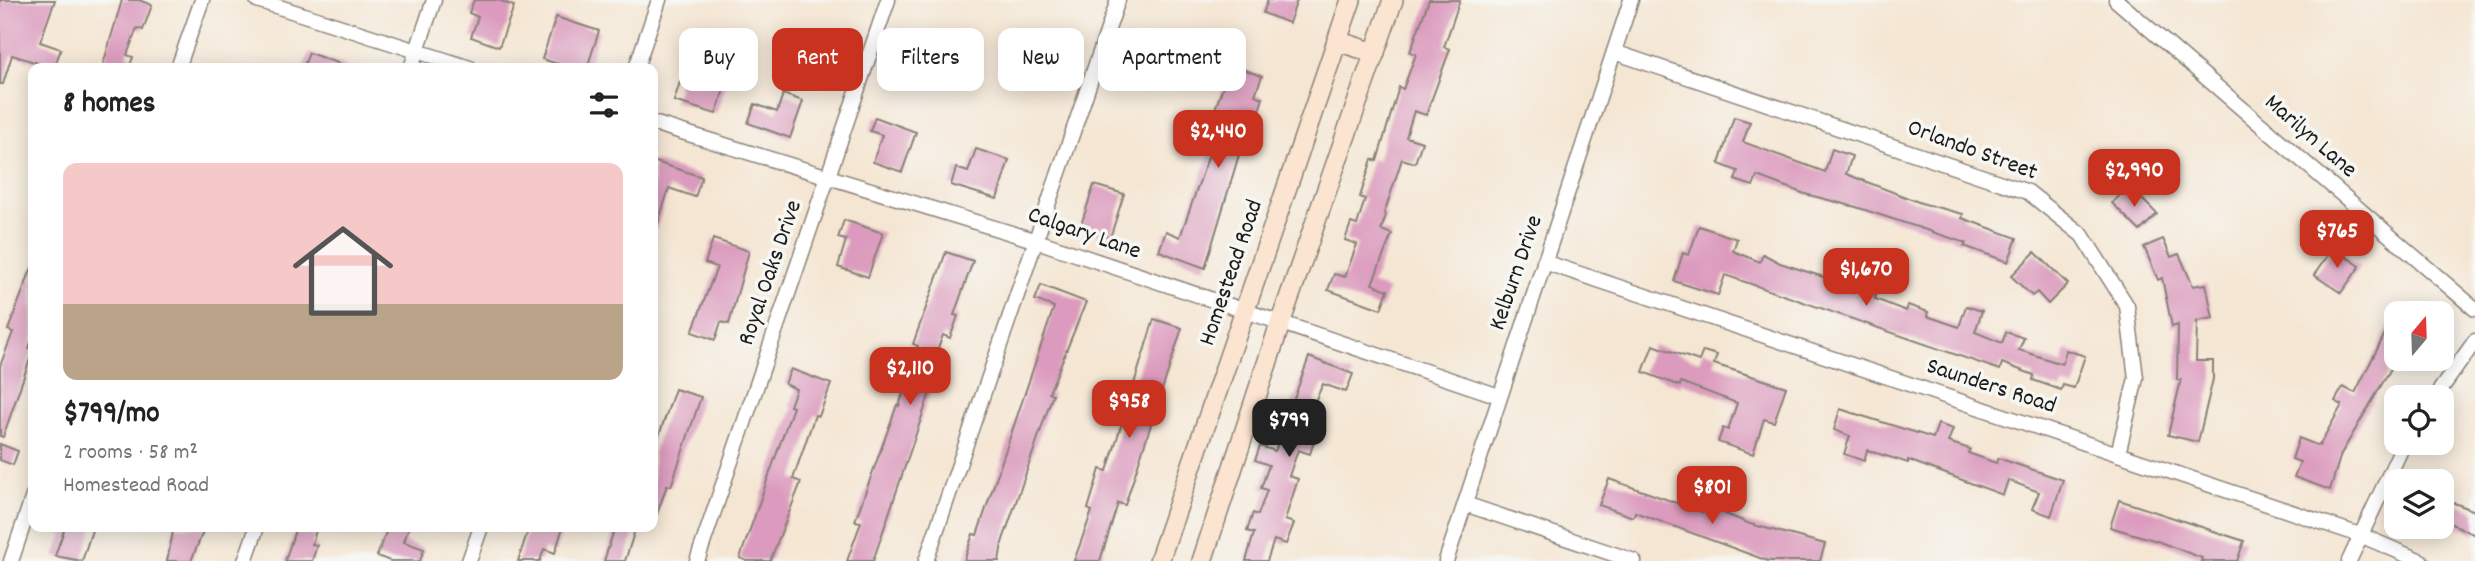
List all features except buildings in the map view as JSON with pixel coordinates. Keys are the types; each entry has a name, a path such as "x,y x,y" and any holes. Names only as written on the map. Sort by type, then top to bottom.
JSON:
{"main road":[{"name":"Homestead Road","path":"1159,561 1351,0"},
{"path":"1202,561 1280,324 1393,0"},
{"path":"1337,41 1375,53"}],"street":[{"path":"180,63 202,0"},
{"path":"257,0 453,63"},
{"path":"413,63 434,0"},
{"path":"638,63 659,0"},
{"name":"Royal Oaks Drive","path":"697,561 888,0"},
{"path":"926,561 1118,0"},
{"name":"Kelburn Drive","path":"1446,561 1631,0"},
{"name":"Marilyn Lane","path":"2116,0 2475,309"},
{"name":"Orlando Street","path":"1614,52 2028,192 2082,235 2127,306 2136,378 2118,454"},
{"name":"Calgary Lane","path":"658,125 1037,241 1499,396"},
{"name":"Saunders Road","path":"1545,262 2360,535 2421,561"},
{"path":"2444,385 2475,341"},
{"path":"2349,561 2398,455"},
{"path":"1465,505 1634,561"},
{"path":"11,561 28,511"},
{"path":"246,561 255,532"},
{"path":"469,561 479,532"}]}
